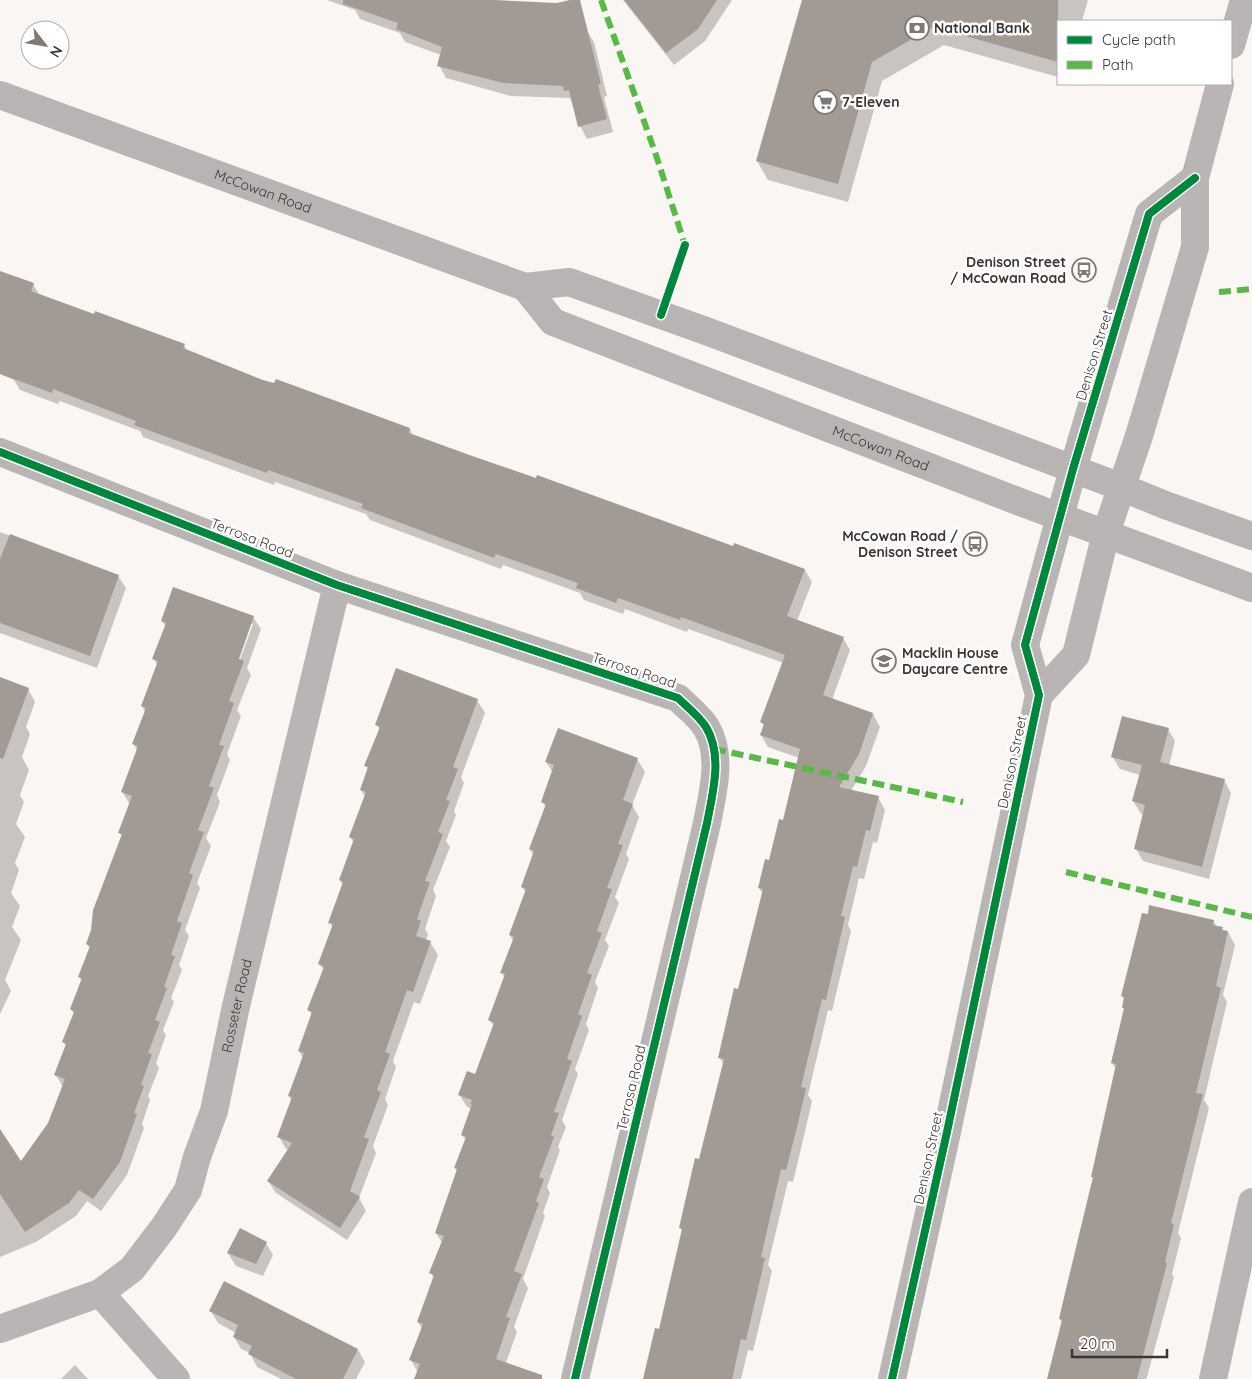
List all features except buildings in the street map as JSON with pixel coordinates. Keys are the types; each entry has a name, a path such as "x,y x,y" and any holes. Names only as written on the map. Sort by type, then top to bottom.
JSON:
{"main road":[{"name":"McCowan Road","path":"0,95 525,287 569,282 706,331 1122,487 1165,505 1252,536"},
{"name":"McCowan Road","path":"525,287 553,322 1060,517 1252,588"}],"street":[{"path":"1232,42 1244,0"},
{"path":"1039,695 1076,655 1106,533 1139,436 1195,247 1195,178 1220,85"},
{"name":"Denison Street","path":"892,1379 947,1132 1039,695 1025,645 1073,469 1149,214 1195,178"},
{"name":"Terrosa Road","path":"0,452 337,585 678,698 705,726 714,748 715,783 575,1379"},
{"name":"Rosseter Road","path":"0,1329 100,1293 132,1269 188,1190 197,1157 214,1111 236,1006 337,585"},
{"path":"1213,1379 1252,1202"},
{"path":"100,1293 176,1379"}],"marked path":[{"path":"601,0 656,155 685,245"},
{"path":"1219,292 1252,289"},
{"path":"714,749 963,802"},
{"path":"1066,872 1252,917"}],"cycle path":[{"path":"892,1379 947,1132 1039,695 1025,645 1073,469 1149,214 1195,178"},
{"path":"661,315 685,245"},
{"path":"0,452 337,585 678,698 706,727 714,749 715,762 714,786 707,823 575,1379"}],"place":[{"name":"National Bank","path":"917,28"},
{"name":"7-Eleven","path":"825,102"},
{"name":"Denison Street / McCowan Road","path":"1084,270"},
{"name":"McCowan Road / Denison Street","path":"975,544"},
{"name":"Macklin House Daycare Centre","path":"884,661"}]}
